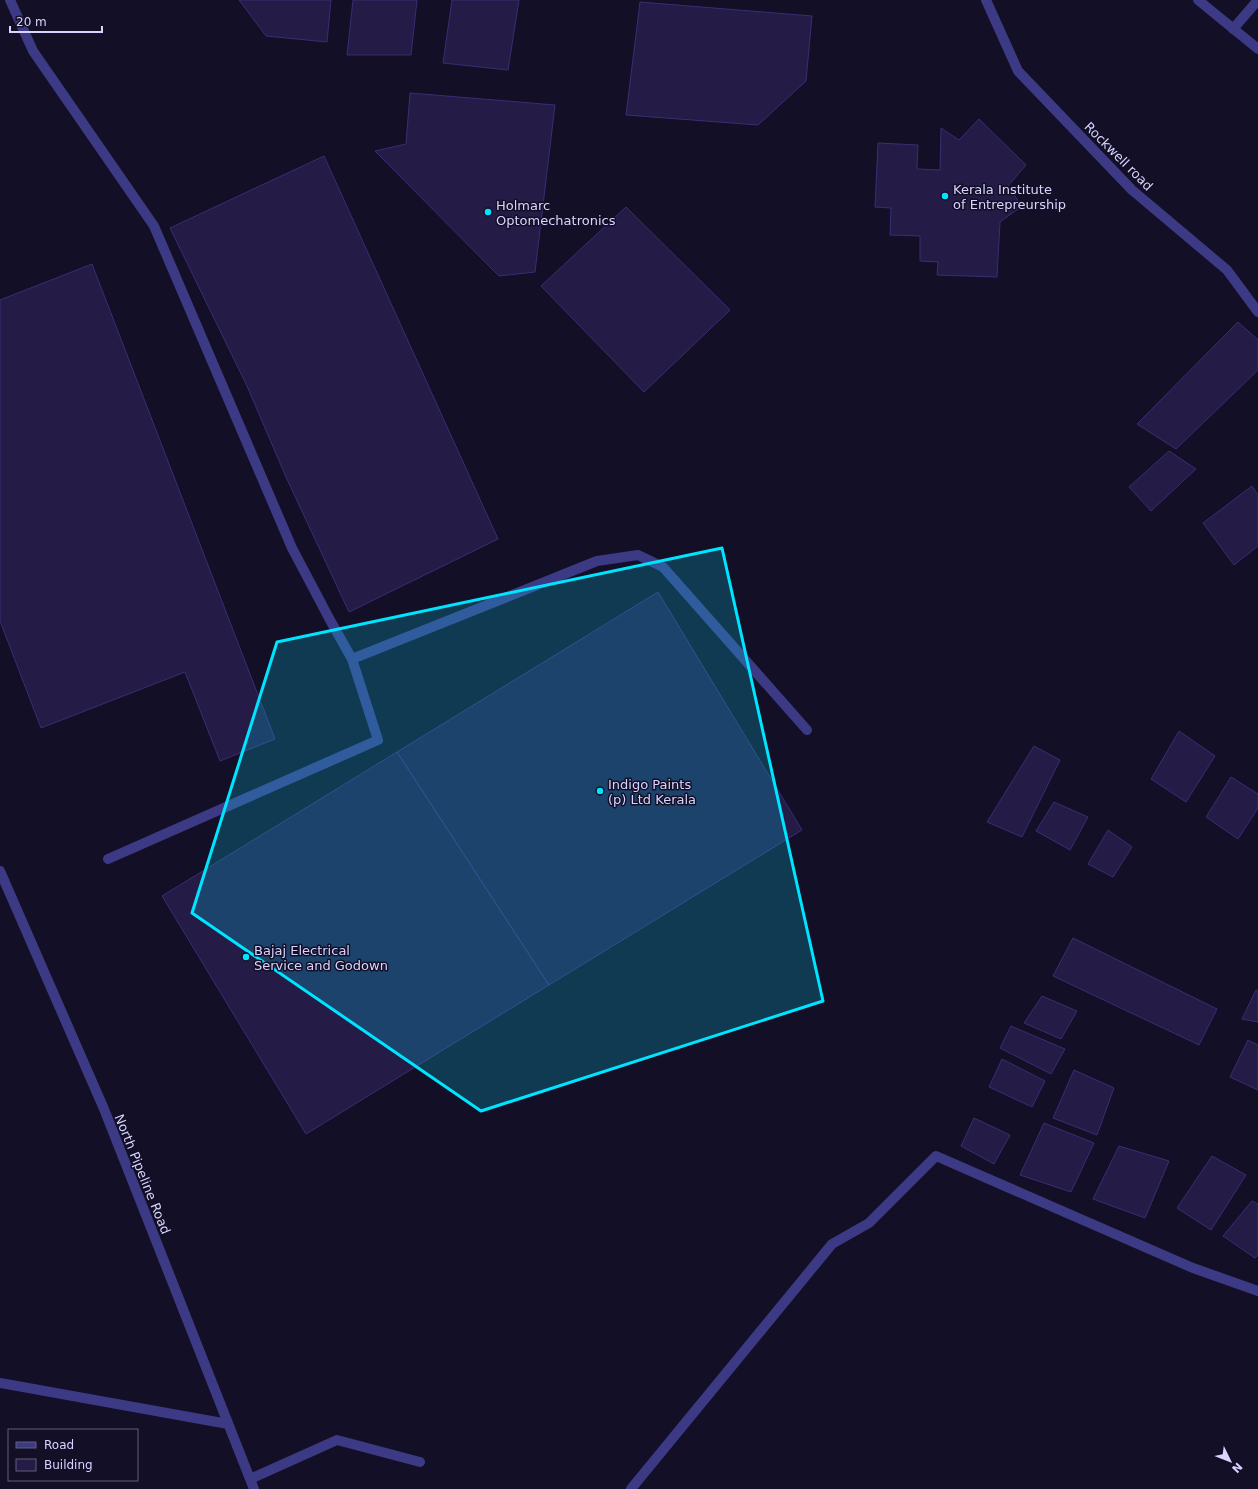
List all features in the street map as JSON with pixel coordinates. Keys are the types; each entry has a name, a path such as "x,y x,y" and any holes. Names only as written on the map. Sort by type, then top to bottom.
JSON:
{"street":[{"path":"10,0 33,52 154,226 292,548 352,659 378,740 108,860"},
{"name":"Rockwell road","path":"986,0 1018,71 1132,190 1227,270 1258,312"},
{"path":"1198,0 1258,49"},
{"path":"1233,29 1258,0"},
{"path":"352,659 597,561 638,555 663,567 807,730"},
{"name":"North Pipeline Road","path":"0,871 104,1109 254,1489"},
{"path":"631,1489 832,1244 870,1223 936,1156 1192,1268 1258,1291"},
{"path":"0,1383 228,1424"},
{"path":"250,1479 337,1440 420,1462"}],"highlighted area":[{"path":"722,548 823,1001 481,1111 192,913 277,642"}],"building":[{"path":"239,0 331,0 327,42 266,36"},
{"path":"353,0 417,0 411,55 347,55"},
{"path":"452,0 519,0 508,70 443,63"},
{"path":"640,2 812,16 806,81 758,125 626,115"},
{"name":"Holmarc Optomechatronics","path":"410,93 555,105 535,272 499,276 375,151 406,144"},
{"name":"Kerala Institute of Entrepreurship","path":"979,119 1026,165 1008,186 1022,206 1000,222 997,277 937,275 938,262 920,261 920,236 890,235 891,208 875,207 878,143 918,145 917,169 940,170 941,128 959,140"},
{"path":"324,156 498,539 349,612 286,477 247,386 170,228"},
{"path":"626,207 730,310 644,392 541,286"},
{"path":"92,264 275,739 220,761 185,672 41,728 0,621 0,300"},
{"path":"1238,322 1258,340 1258,370 1176,449 1137,424"},
{"path":"1169,451 1196,469 1151,511 1129,487"},
{"path":"1252,486 1258,495 1258,546 1234,565 1203,523"},
{"name":"Indigo Paints (p) Ltd Kerala","path":"658,592 802,830 549,985 397,752"},
{"path":"1179,731 1215,756 1186,802 1151,779"},
{"path":"1034,746 1060,760 1022,837 987,822"},
{"path":"397,752 549,985 306,1134 162,896"},
{"path":"1231,777 1258,794 1258,808 1238,839 1206,817"},
{"path":"1054,802 1088,817 1070,850 1036,831"},
{"path":"1108,830 1132,847 1113,877 1088,864"},
{"path":"1073,938 1217,1009 1199,1045 1053,976"},
{"path":"1256,990 1258,991 1258,1022 1242,1019"},
{"path":"1042,996 1077,1011 1061,1039 1024,1023"},
{"path":"1011,1026 1065,1049 1051,1074 1000,1048"},
{"path":"1248,1040 1258,1045 1258,1090 1230,1077"},
{"path":"1002,1059 1045,1081 1032,1107 989,1087"},
{"path":"1074,1070 1114,1088 1097,1135 1053,1118"},
{"path":"974,1118 1010,1135 994,1164 961,1146"},
{"path":"1044,1123 1094,1143 1071,1192 1020,1175"},
{"path":"1119,1146 1169,1161 1145,1218 1093,1199"},
{"path":"1212,1156 1246,1175 1211,1230 1177,1208"},
{"path":"1252,1201 1258,1204 1258,1255 1255,1258 1223,1236"}],"place":[{"name":"Kerala Institute of Entrepreurship","path":"945,196"},
{"name":"Holmarc Optomechatronics","path":"488,212"},
{"name":"Indigo Paints (p) Ltd Kerala","path":"600,791"},
{"name":"Bajaj Electrical Service and Godown","path":"246,957"}]}
